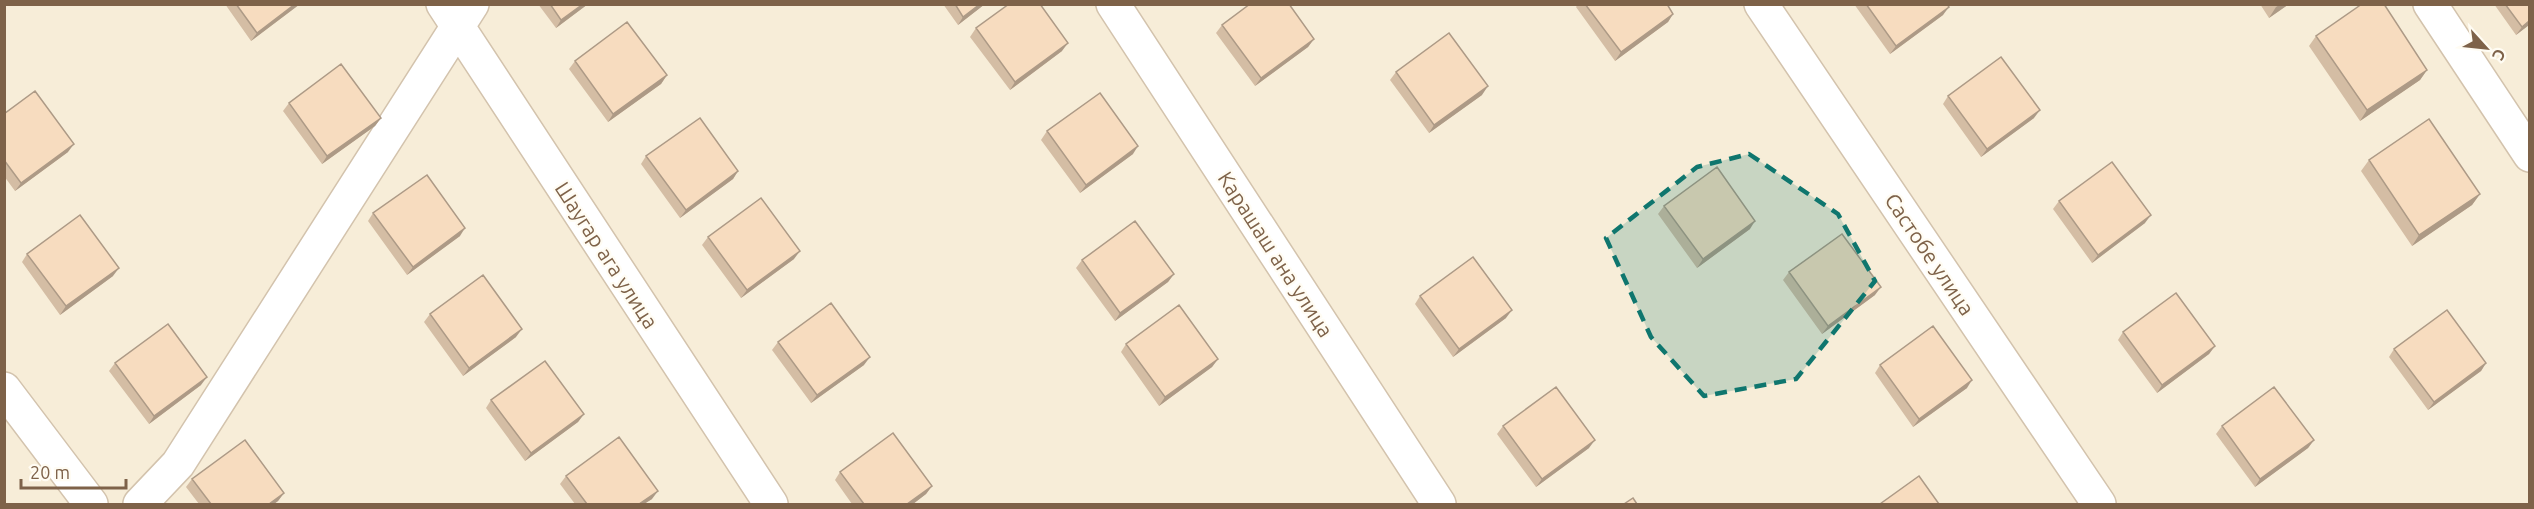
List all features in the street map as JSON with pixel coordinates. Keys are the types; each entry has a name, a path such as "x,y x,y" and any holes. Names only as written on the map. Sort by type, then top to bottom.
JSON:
{"street":[{"name":"Карашаш ана улица","path":"1113,4 1439,504"},
{"name":"Састобе улица","path":"1761,4 2100,504"},
{"path":"2430,4 2529,155"},
{"path":"140,504 178,464 458,12"},
{"name":"Шаугар ага улица","path":"458,12 771,504"},
{"path":"4,389 91,504"}],"highlighted area":[{"path":"1749,154 1838,214 1875,281 1796,379 1704,396 1651,337 1606,238 1697,167"}],"shaded area":[{"path":"5,5 2529,5 2529,504 5,504"}],"building":[{"path":"236,4 295,4 257,33"},
{"path":"550,4 583,4 561,20"},
{"path":"955,4 980,4 963,17"},
{"path":"1009,4 1040,4 1068,43 1015,82 976,28"},
{"path":"1250,4 1289,4 1314,39 1261,78 1222,25"},
{"path":"1585,4 1667,4 1673,14 1621,52"},
{"path":"1866,4 1947,4 1949,7 1896,46"},
{"path":"2362,4 2384,4 2427,70 2367,110 2316,36"},
{"path":"2505,4 2529,4 2529,21 2522,27"},
{"path":"627,22 667,75 613,114 575,61"},
{"path":"1449,33 1488,86 1434,125 1396,72"},
{"path":"2001,57 2040,110 1987,149 1948,96"},
{"path":"341,64 381,118 327,156 289,103"},
{"path":"35,91 74,144 21,183 4,160 4,114"},
{"path":"1100,93 1138,146 1086,185 1047,131"},
{"path":"700,118 738,171 686,210 646,156"},
{"path":"2429,119 2480,194 2419,235 2369,160"},
{"path":"2112,162 2151,215 2098,255 2059,201"},
{"path":"1717,167 1755,221 1703,259 1664,206"},
{"path":"427,175 465,228 413,267 373,213"},
{"path":"761,198 800,251 747,290 708,237"},
{"path":"80,215 119,268 66,306 27,254"},
{"path":"1135,221 1174,274 1120,313 1082,260"},
{"path":"1842,234 1881,287 1828,326 1789,272"},
{"path":"1473,257 1512,310 1459,349 1420,296"},
{"path":"483,275 522,329 469,368 430,314"},
{"path":"2176,293 2215,346 2162,385 2123,332"},
{"path":"831,303 870,357 817,395 778,342"},
{"path":"1179,305 1218,359 1165,397 1126,344"},
{"path":"2447,310 2486,363 2434,402 2394,349"},
{"path":"168,324 207,377 154,416 115,363"},
{"path":"1933,326 1972,380 1919,419 1880,365"},
{"path":"545,361 584,414 531,453 491,400"},
{"path":"1556,387 1595,440 1542,479 1503,426"},
{"path":"2274,387 2314,440 2260,479 2222,426"},
{"path":"893,433 932,486 907,504 864,504 840,472"},
{"path":"619,437 658,491 639,504 587,504 566,476"},
{"path":"245,440 284,493 269,504 211,504 192,479"},
{"path":"1919,476 1939,504 1880,504"},
{"path":"1633,498 1637,504 1624,504"}]}
